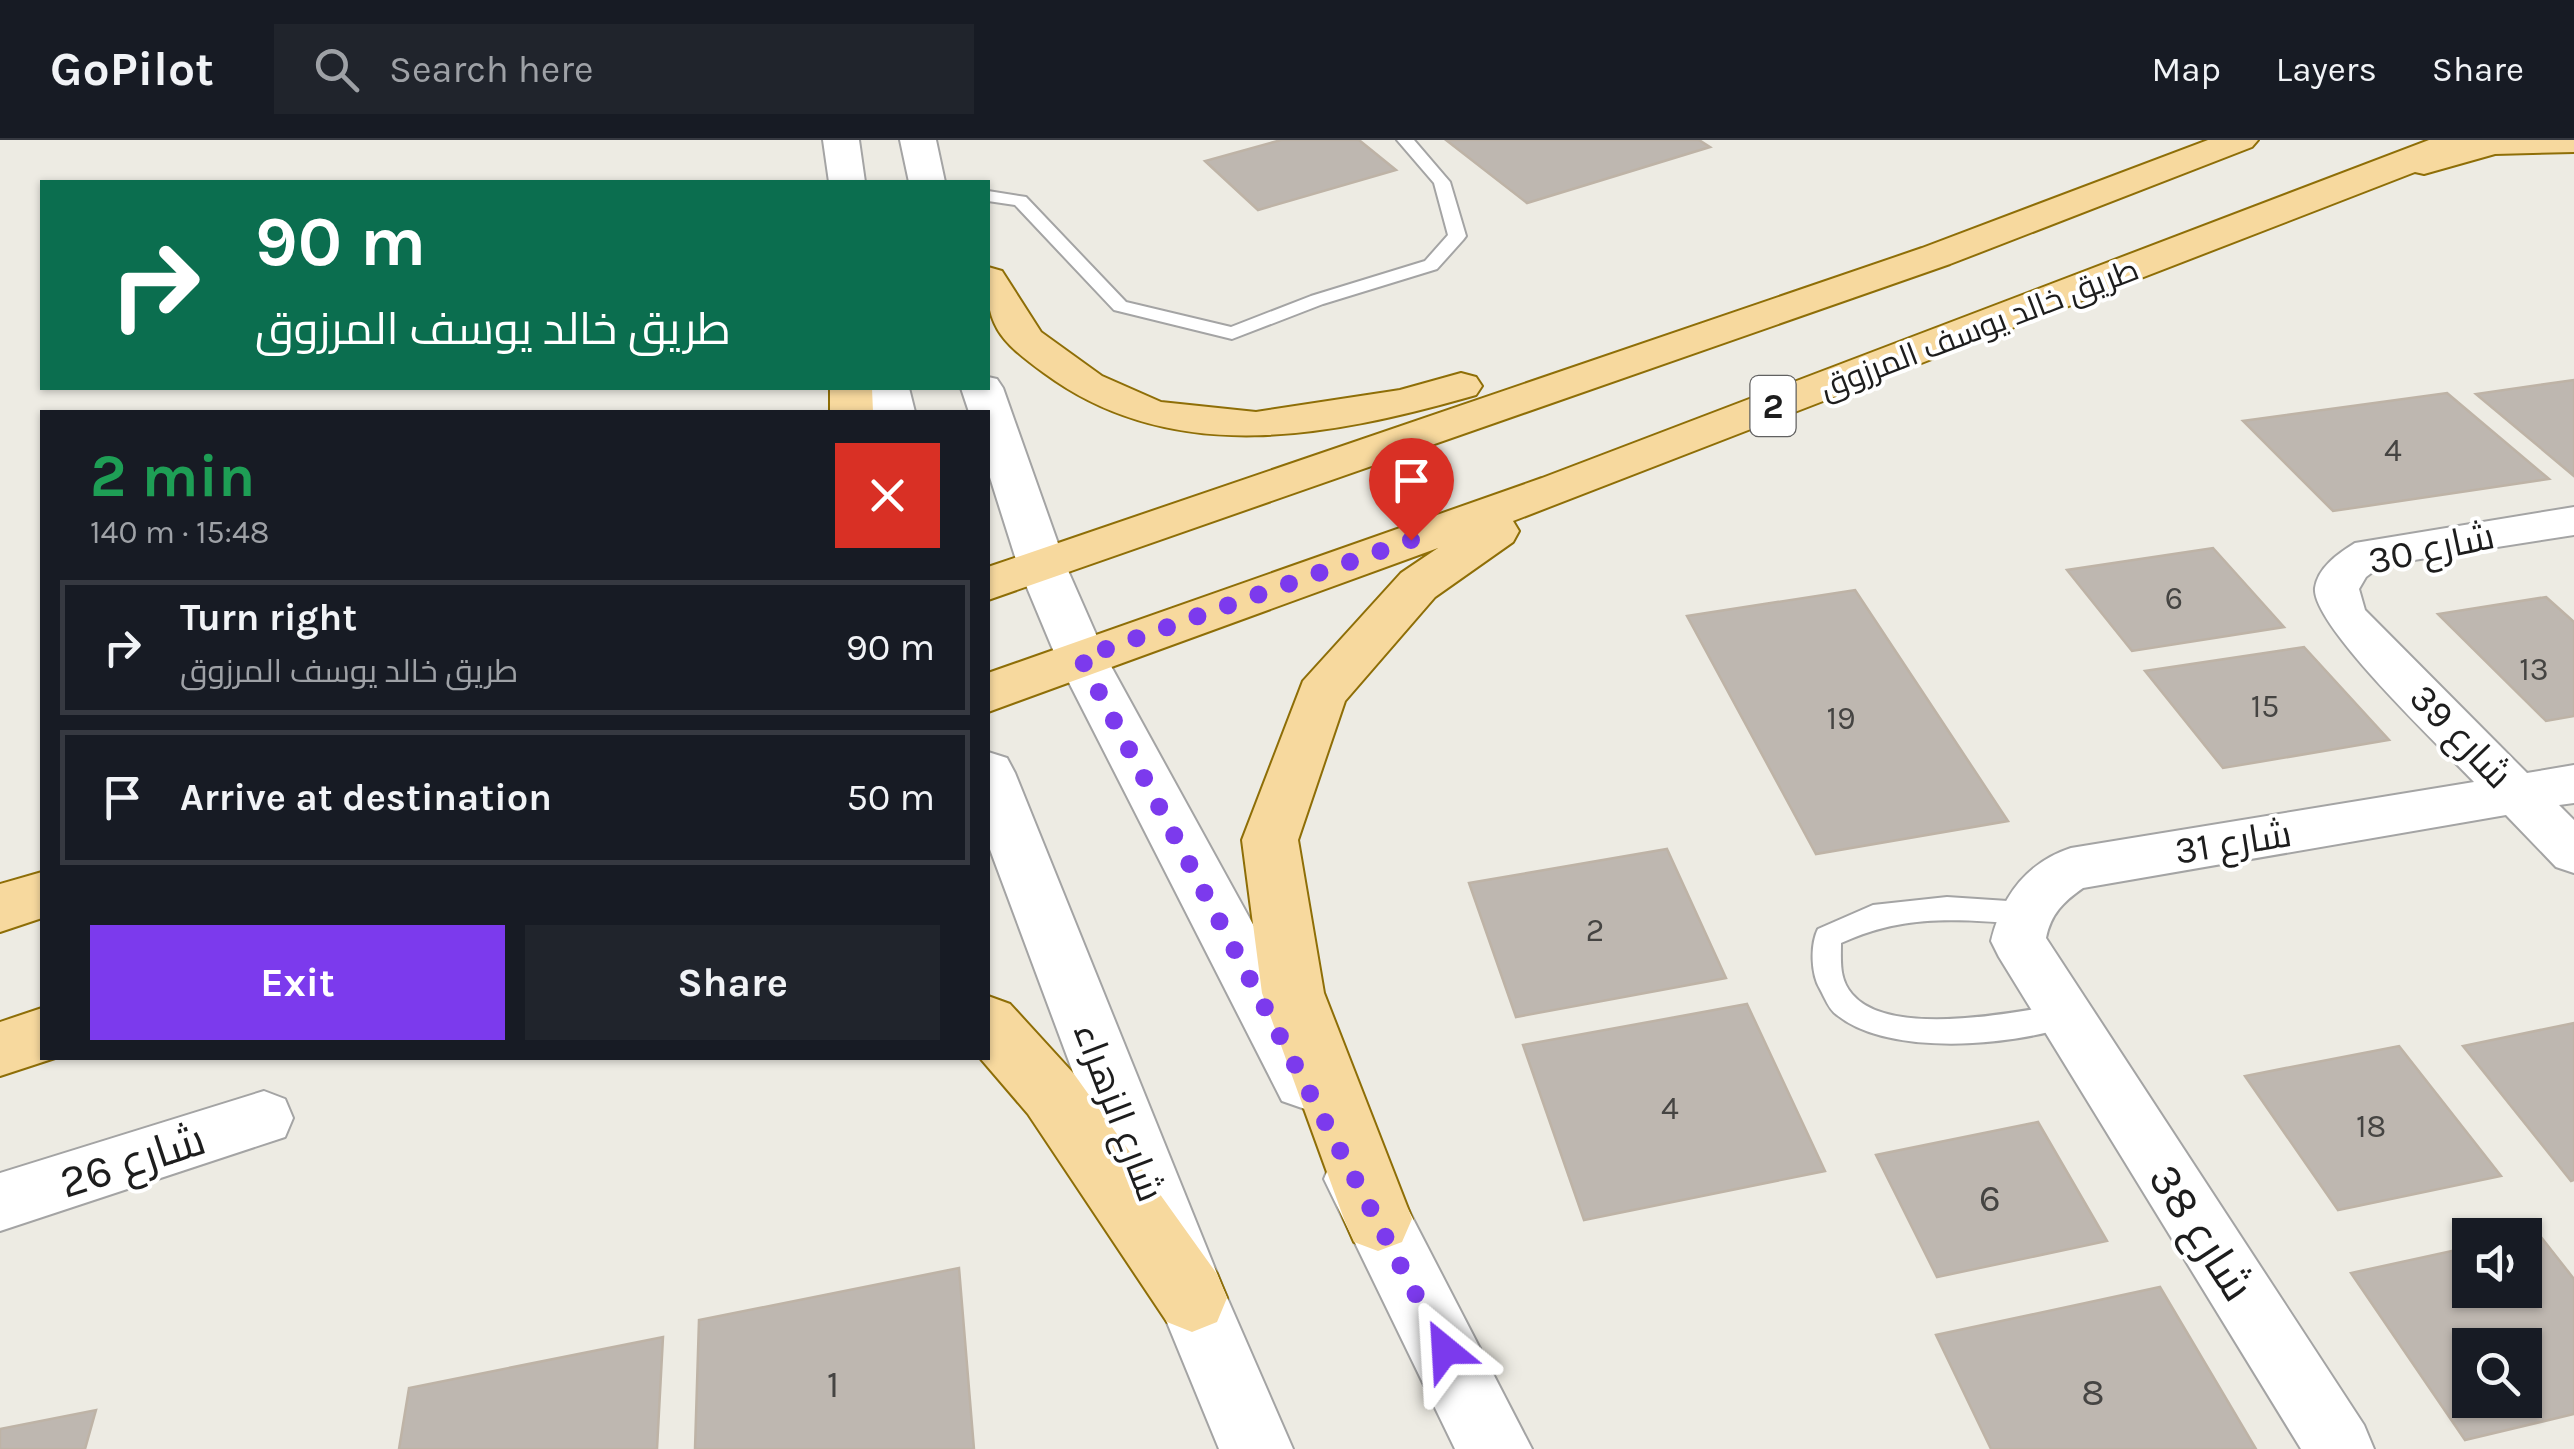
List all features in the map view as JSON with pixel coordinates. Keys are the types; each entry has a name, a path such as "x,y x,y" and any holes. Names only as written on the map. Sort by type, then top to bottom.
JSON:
{"main road":[{"name":"2","path":"990,583 1936,256 2240,140"},
{"name":"طريق خالد يوسف المرزوق","path":"990,692 1558,488 2460,140"},
{"path":"2359,182 2493,143 2574,142"},
{"path":"990,283 1025,340 1088,385 1152,414 1256,425 1404,402 1936,256"},
{"path":"1378,1219 1293,994 1270,840 1321,694 1418,585 1558,488"},
{"path":"0,908 40,896"},
{"path":"990,1025 1052,1094 1192,1298"},
{"path":"0,1050 40,1036"}],"street":[{"path":"841,140 846,180"},
{"path":"918,140 927,180"},
{"path":"990,412 1042,566 1081,658 1495,1449"},
{"name":"شارع 30","path":"2348,620 2336,599 2338,582 2350,566 2370,552 2574,521"},
{"name":"شارع 39","path":"2348,620 2574,853"},
{"name":"شارع الزهراء","path":"990,779 1192,1298 1256,1449"},
{"name":"شارع 31","path":"2024,913 2042,887 2071,869 2574,784"},
{"path":"2024,913 2018,940 2064,1016"},
{"name":"شارع 38","path":"2064,1016 2340,1449"},
{"name":"شارع 26","path":"0,1202 264,1118"}],"lane":[{"path":"990,196 1020,201 1120,306 1232,333 1316,300 1431,266 1457,236 1442,182 1405,140"},
{"path":"2024,913 1947,908 1873,916 1828,937 1822,964 1835,998 1862,1018 1902,1030 1981,1032 2064,1016"}],"building":[{"path":"1281,140 1359,140 1396,170 1258,210 1205,161"},
{"path":"1446,140 1699,140 1710,147 1527,203"},
{"path":"2574,380 2574,476 2476,394"},
{"path":"2447,393 2549,479 2333,511 2243,421"},
{"path":"2213,548 2284,627 2132,651 2067,570"},
{"path":"1855,590 2008,821 1816,854 1687,616"},
{"path":"2546,597 2574,622 2574,716 2546,721 2438,614"},
{"path":"2304,647 2389,740 2223,768 2145,671"},
{"path":"1667,849 1726,978 1516,1017 1469,883"},
{"path":"1747,1004 1825,1171 1584,1220 1523,1045"},
{"path":"2574,1023 2574,1180 2571,1181 2463,1046"},
{"path":"2399,1046 2501,1176 2338,1210 2245,1076"},
{"path":"2038,1122 2107,1241 1937,1277 1876,1155"},
{"path":"2542,1238 2574,1279 2574,1414 2465,1440 2351,1273 2452,1251 2452,1308 2542,1308"},
{"path":"959,1268 974,1449 695,1449 699,1320"},
{"path":"2160,1287 2256,1449 1991,1449 1936,1335"},
{"path":"663,1337 657,1449 399,1449 409,1388"},
{"path":"96,1410 85,1449 0,1449 0,1429"}],"route":[{"path":"1411,540 1081,658 1445,1350"}]}
